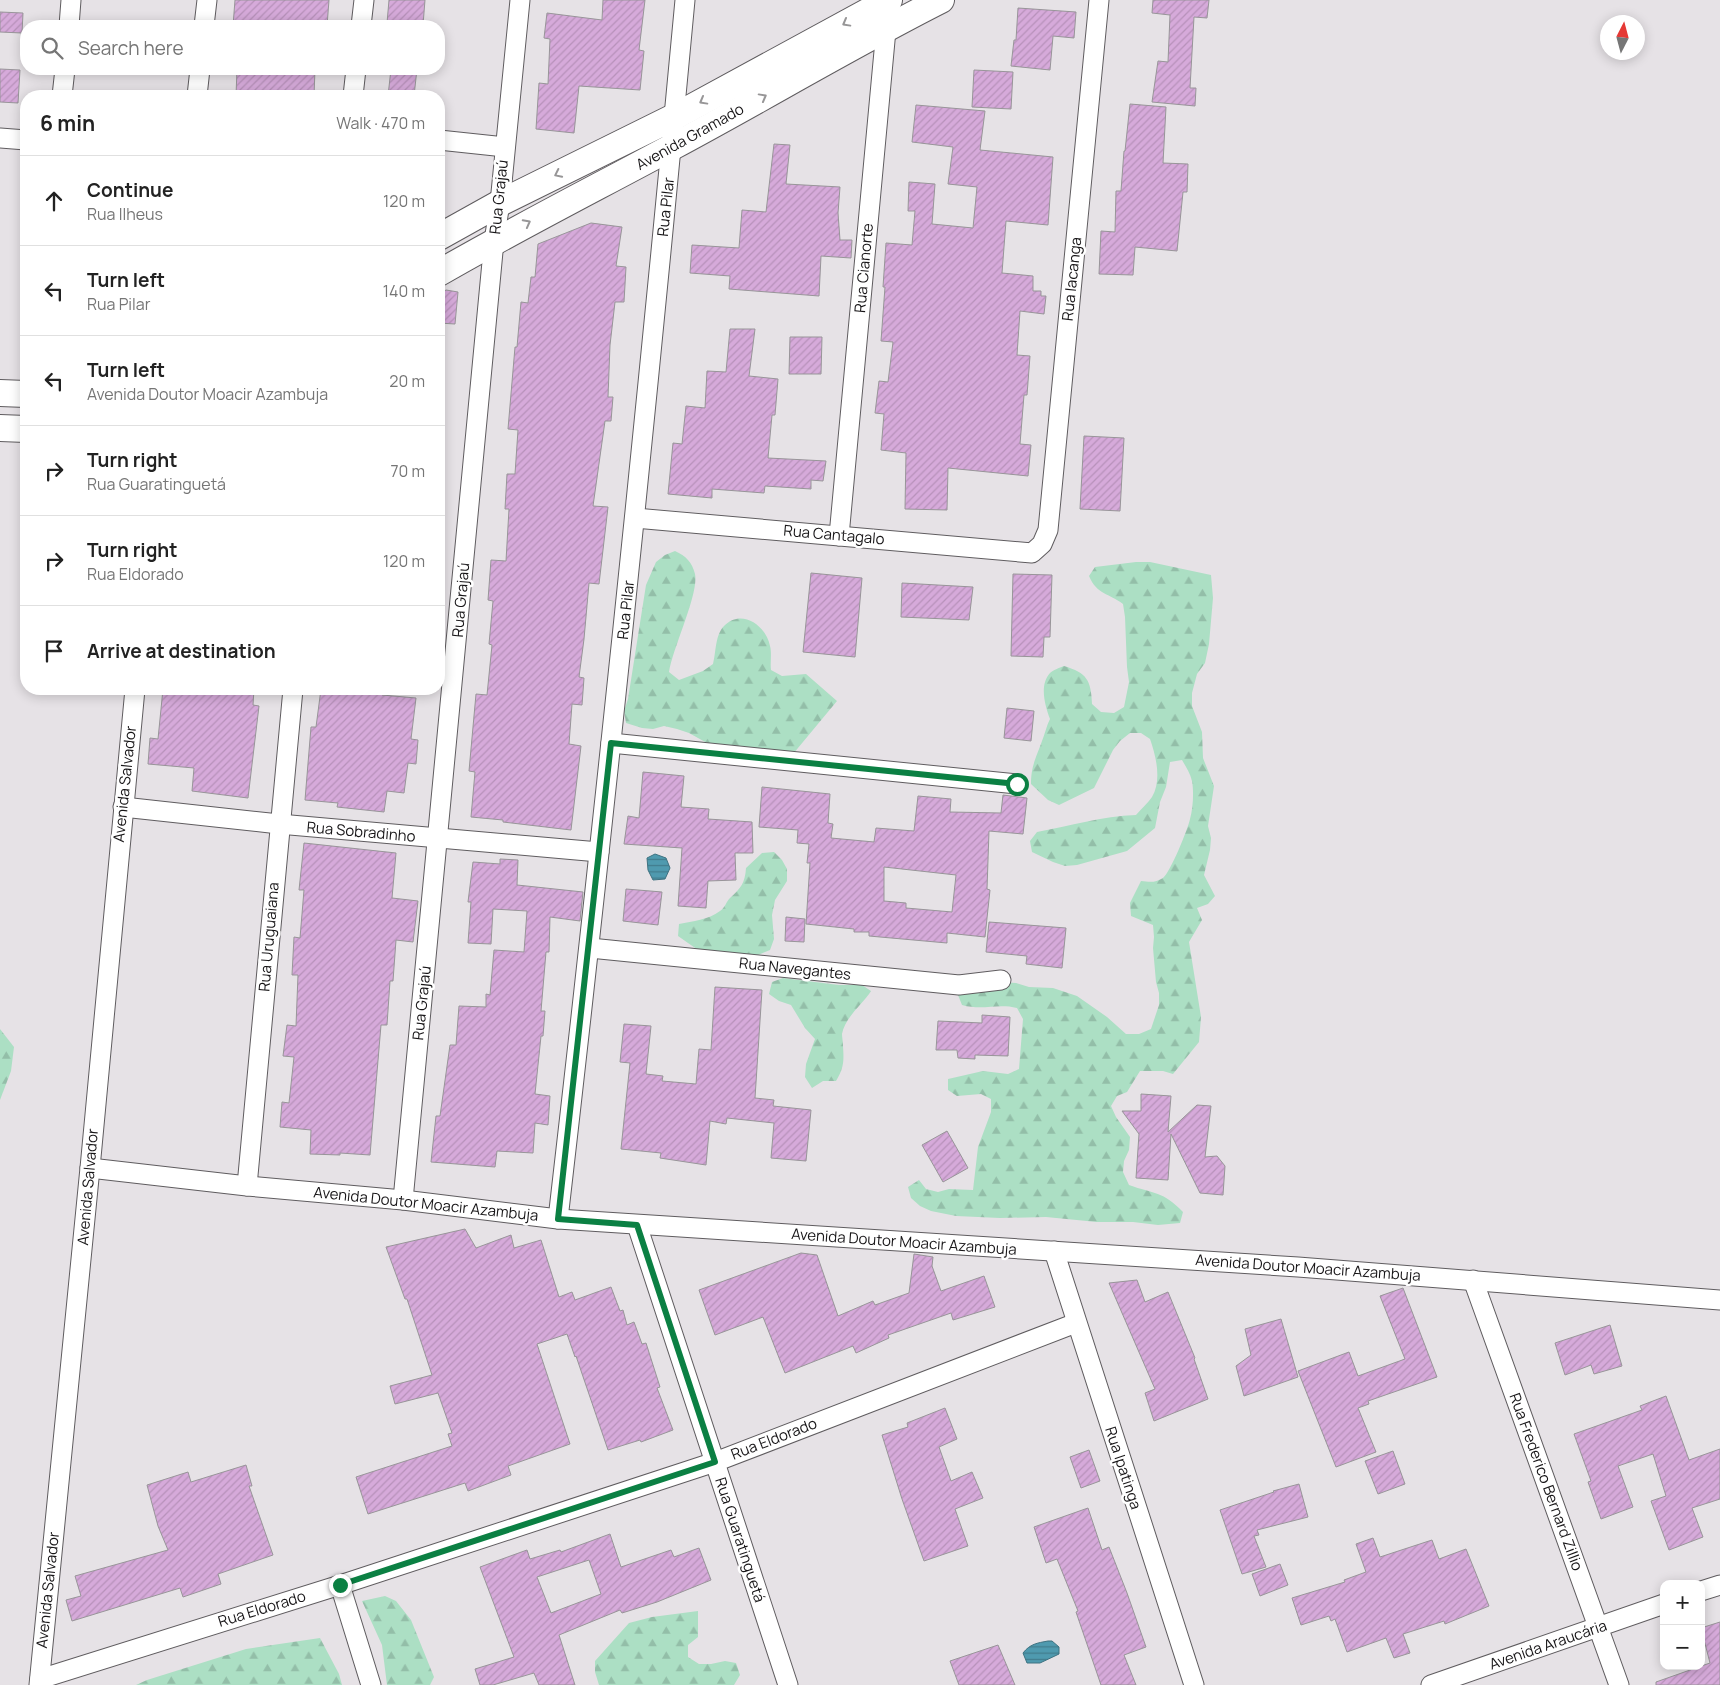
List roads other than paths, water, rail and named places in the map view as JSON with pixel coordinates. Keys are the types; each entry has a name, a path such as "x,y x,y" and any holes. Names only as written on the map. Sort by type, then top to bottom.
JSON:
{"street":[{"path":"69,20 71,0"},
{"path":"205,20 207,0"},
{"path":"362,20 364,0"},
{"name":"Rua Grajaú","path":"403,1200 494,241 500,203 520,0"},
{"name":"Rua Pilar","path":"558,1219 590,948 635,518 685,0"},
{"name":"Avenida Gramado","path":"445,233 500,203 674,117 889,0"},
{"name":"Rua Cianorte","path":"839,536 889,0"},
{"name":"Avenida Gramado","path":"445,270 494,241 672,147 886,28 941,0"},
{"name":"Rua Iacanga","path":"1032,553 1042,544 1048,530 1099,0"},
{"path":"63,90 64,75"},
{"path":"198,90 199,75"},
{"path":"354,90 355,75"},
{"path":"0,138 20,140"},
{"path":"445,141 505,147"},
{"path":"0,393 20,394"},
{"name":"Rua Cantagalo","path":"635,518 1032,553"},
{"name":"Avenida Salvador","path":"39,1682 134,695"},
{"name":"Rua Uruguaiana","path":"247,1186 292,695"},
{"path":"611,743 1017,784"},
{"name":"Rua Sobradinho","path":"123,807 279,824 599,852"},
{"name":"Rua Navegantes","path":"590,948 959,985 1001,980"},
{"name":"Avenida Doutor Moacir Azambuja","path":"90,1168 247,1186 403,1200 558,1219 1473,1280 1720,1300"},
{"name":"Rua Guaratinguetá","path":"637,1225 788,1685"},
{"name":"Rua Ipatinga","path":"1054,1251 1194,1685"},
{"name":"Rua Frederico Bernard Zillio","path":"1473,1280 1619,1685"},
{"name":"Rua Eldorado","path":"39,1682 715,1462 1076,1323"},
{"path":"340,1585 371,1685"},
{"path":"1705,1590 1720,1585"},
{"name":"Avenida Araucária","path":"1431,1685 1660,1605"}],"water":[{"path":"655,854 666,858 670,868 665,879 653,880 648,870 647,858"},
{"path":"1052,1641 1059,1647 1059,1654 1040,1663 1027,1663 1023,1653 1034,1644"}]}
